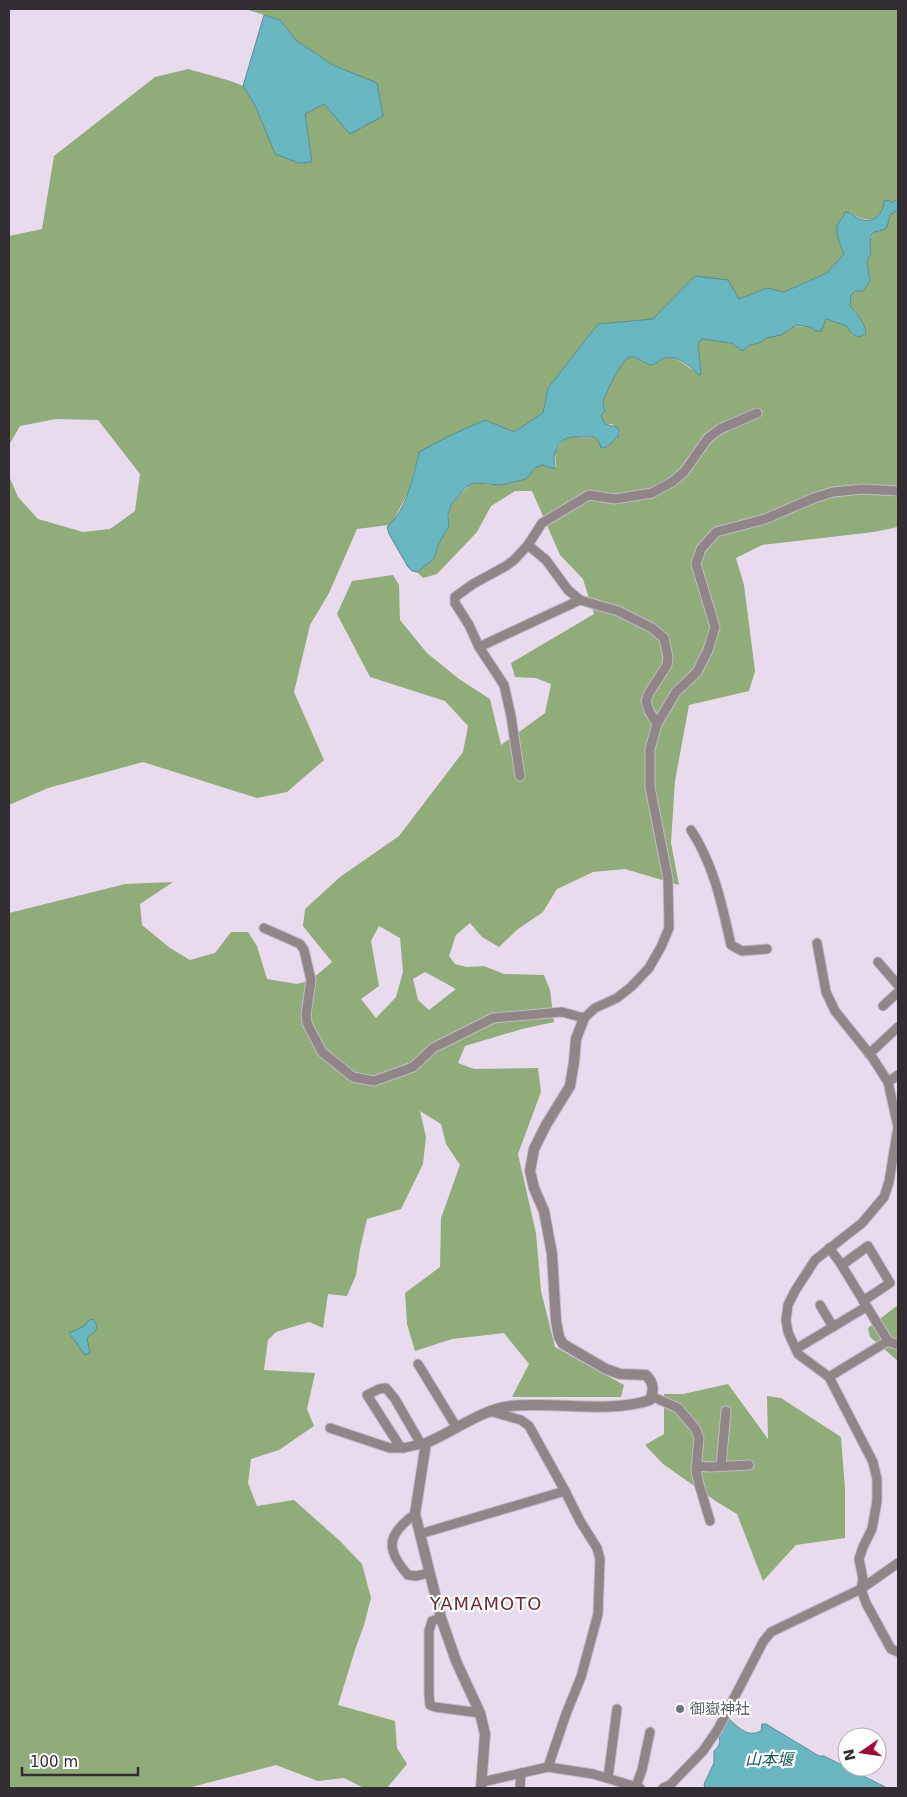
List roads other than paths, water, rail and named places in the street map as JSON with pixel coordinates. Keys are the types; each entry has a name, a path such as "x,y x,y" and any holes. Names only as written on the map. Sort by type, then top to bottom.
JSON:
{"street":[{"path":"520,776 511,716 504,685 479,647 469,625 455,603 456,597 473,584 506,566 528,545 542,523 589,494 614,499 632,498 652,493 672,482 684,472 708,438 714,433 757,413"},
{"path":"330,1428 390,1448 403,1448 424,1444 489,1411 510,1406 604,1406 638,1404 650,1400 653,1392 652,1380 646,1375 620,1374 606,1369 563,1344 556,1321 552,1254 544,1211 534,1188 530,1171 534,1149 570,1086 576,1038 584,1018 595,1008 617,998 631,987 649,968 669,928 668,879 650,787 650,750 657,724 676,692 696,672 708,650 715,627 696,564 701,549 716,532 765,519 832,492 863,489 898,491"},
{"path":"528,545 546,560 568,590 580,600 618,611 652,628 664,638 668,657 667,665 649,693 646,702 657,724"},
{"path":"479,647 580,600"},
{"path":"691,830 703,848 718,888 731,945 742,951 767,950"},
{"path":"264,928 300,944 304,950 311,980 306,1015 307,1023 322,1052 353,1077 374,1081 412,1067 433,1048 493,1018 562,1012 584,1018"},
{"path":"817,943 826,992 835,1011 869,1054 888,1082 898,1127 896,1156 884,1197 862,1223 814,1260 795,1290 788,1305 786,1320 788,1332 798,1354 829,1377 873,1462 878,1479 875,1514 872,1529 862,1547 859,1559 863,1579 861,1589 866,1603 891,1649 898,1652"},
{"path":"878,962 898,985"},
{"path":"883,1006 898,992"},
{"path":"869,1054 898,1027"},
{"path":"888,1082 898,1076"},
{"path":"889,1182 898,1180"},
{"path":"796,1349 833,1327 890,1283 868,1246 842,1265"},
{"path":"829,1248 842,1265 888,1341 898,1345"},
{"path":"820,1305 833,1327"},
{"path":"829,1377 888,1341"},
{"path":"418,1364 457,1428"},
{"path":"403,1448 399,1445 367,1395 386,1388 424,1444 415,1514 441,1618 456,1661 480,1712 485,1734 482,1785 521,1772 548,1766 608,1778 638,1787 650,1732"},
{"path":"651,1396 678,1408 695,1428 699,1438 698,1484 710,1521"},
{"path":"489,1411 521,1420 529,1426 580,1522 591,1538 600,1559 598,1614 581,1677 548,1766"},
{"path":"721,1466 726,1411"},
{"path":"697,1466 749,1465"},
{"path":"420,1534 565,1491"},
{"path":"415,1514 401,1524 395,1533 391,1542 393,1555 408,1575 416,1576 429,1572"},
{"path":"663,1788 670,1785 703,1751 718,1729 763,1642 771,1632 861,1589 898,1563"},
{"path":"441,1618 432,1621 429,1630 428,1694 430,1705 480,1712"},
{"path":"608,1778 617,1709"},
{"path":"520,1788 521,1772"}],"water":[{"path":"264,15 280,20 297,41 333,65 377,83 383,116 350,134 324,104 305,114 312,162 299,163 275,154 256,107 243,86"},
{"path":"898,199 898,210 890,215 887,227 874,232 871,236 871,253 867,261 870,281 863,291 855,291 851,295 850,306 860,318 866,333 855,336 847,326 826,319 821,331 815,331 811,327 796,325 781,335 766,338 761,342 748,346 742,351 732,343 702,339 698,343 701,374 699,375 687,364 677,359 662,359 651,365 634,357 629,357 622,364 610,386 603,403 605,411 601,416 605,424 617,427 619,436 617,438 609,445 601,448 598,440 593,437 567,438 561,442 557,449 554,457 555,469 542,465 535,468 526,479 502,485 473,483 466,487 451,505 448,516 449,526 439,543 434,559 417,572 412,571 408,567 387,527 394,520 404,502 412,482 419,452 485,420 514,432 543,413 548,388 598,324 653,319 695,276 728,280 739,299 767,288 784,292 827,273 844,254 838,238 837,225 845,212 861,219 871,220 881,213 884,201 889,200 891,203"},
{"path":"93,1319 97,1329 87,1338 90,1353 85,1355 69,1333 84,1326 89,1320"},
{"name":"山本堰","path":"729,1719 748,1733 761,1731 762,1724 766,1724 819,1756 824,1756 837,1763 837,1777 865,1777 887,1788 705,1788 704,1784 714,1763 714,1751 719,1744 719,1736"}],"place":[{"name":"御嶽神社","path":"680,1709"}],"district":[{"name":"YAMAMOTO","path":"486,1604"}]}
